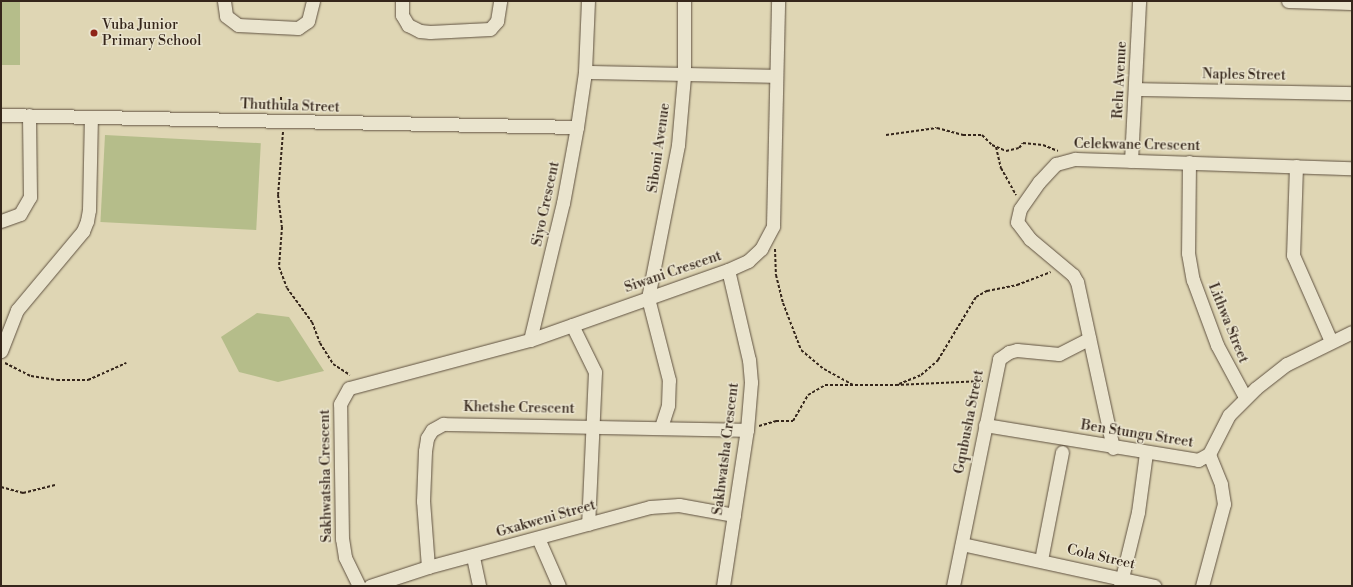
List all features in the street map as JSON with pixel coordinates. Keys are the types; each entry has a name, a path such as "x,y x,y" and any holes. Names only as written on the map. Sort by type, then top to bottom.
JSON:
{"street":[{"path":"224,1 226,16 238,26 298,28 308,21 313,1"},
{"path":"402,1 402,15 408,25 420,31 430,32 490,29 497,21 500,1"},
{"name":"Siyo Crescent","path":"530,340 561,210 577,127 585,72 588,1"},
{"name":"Siboni Avenue","path":"648,298 678,145 684,76 684,1"},
{"name":"Siwani Crescent","path":"355,385 530,340 728,270 755,256 768,239 772,226 776,151 775,76 778,1"},
{"name":"Relu Avenue","path":"1131,160 1136,89 1139,1"},
{"path":"1288,1 1352,3"},
{"path":"585,72 684,76 775,76"},
{"name":"Naples Street","path":"1136,89 1352,93"},
{"name":"Thuthula Street","path":"1,114 577,127"},
{"path":"1,221 20,214 30,197 29,115"},
{"path":"1,352 17,310 83,231 87,221 91,117"},
{"name":"Celekwane Crescent","path":"1021,208 1048,171 1056,164 1075,159 1352,168"},
{"name":"Lithwa Street","path":"1189,162 1188,253 1193,280 1217,345 1245,398"},
{"path":"1296,166 1293,254 1331,341"},
{"path":"1021,208 1017,216 1021,229 1064,266 1077,282 1113,448"},
{"name":"Sakhwatsha Crescent","path":"723,586 747,430 751,370 728,270"},
{"path":"648,298 669,380 668,405 661,427"},
{"path":"572,325 595,372 591,425 588,524"},
{"name":"Ben Stungu Street","path":"985,425 1113,448 1191,460 1203,458 1209,454 1224,422 1245,398 1288,364 1331,341 1352,332"},
{"name":"Gqubusha Street","path":"953,586 992,382 999,359 1009,352 1059,354 1089,339"},
{"name":"Sakhwatsha Crescent","path":"355,385 340,404 342,539 345,557 359,586"},
{"name":"Khetshe Crescent","path":"428,567 424,487 427,438 432,430 443,424 457,422 747,430"},
{"path":"1041,560 1062,452"},
{"path":"1121,582 1138,512 1146,453"},
{"path":"1202,586 1224,504 1221,484 1209,454"},
{"name":"Gxakweni Street","path":"370,586 428,567 473,557 650,506 666,505 734,515"},
{"path":"538,538 559,586"},
{"name":"Cola Street","path":"962,544 1041,560 1121,582 1154,586"},
{"path":"473,557 479,586"}],"path":[{"path":"283,121 278,195 282,227 279,268 286,288 312,322 320,343 333,364 355,385"},
{"path":"886,135 937,128 963,134 982,135 996,147 1006,151 1019,148 1023,143 1044,145 1061,152 1066,161"},
{"path":"996,147 1001,168 1021,208"},
{"path":"774,247 776,275 801,350 824,369 854,385"},
{"path":"896,385 921,375 938,360 976,297 987,291 1017,285 1064,266"},
{"path":"1,359 9,367 31,376 57,380 88,380 126,363"},
{"path":"747,430 776,421 793,421 808,395 824,385 896,385 969,380 992,382"},
{"path":"1,487 23,493 55,486"}],"green space":[{"path":"1,1 20,1 20,65 1,65"},
{"path":"105,135 261,143 256,230 100,222"},
{"path":"257,313 289,317 324,371 278,382 239,372 221,337"}],"place":[{"name":"Vuba Junior Primary School","path":"94,33"}]}
